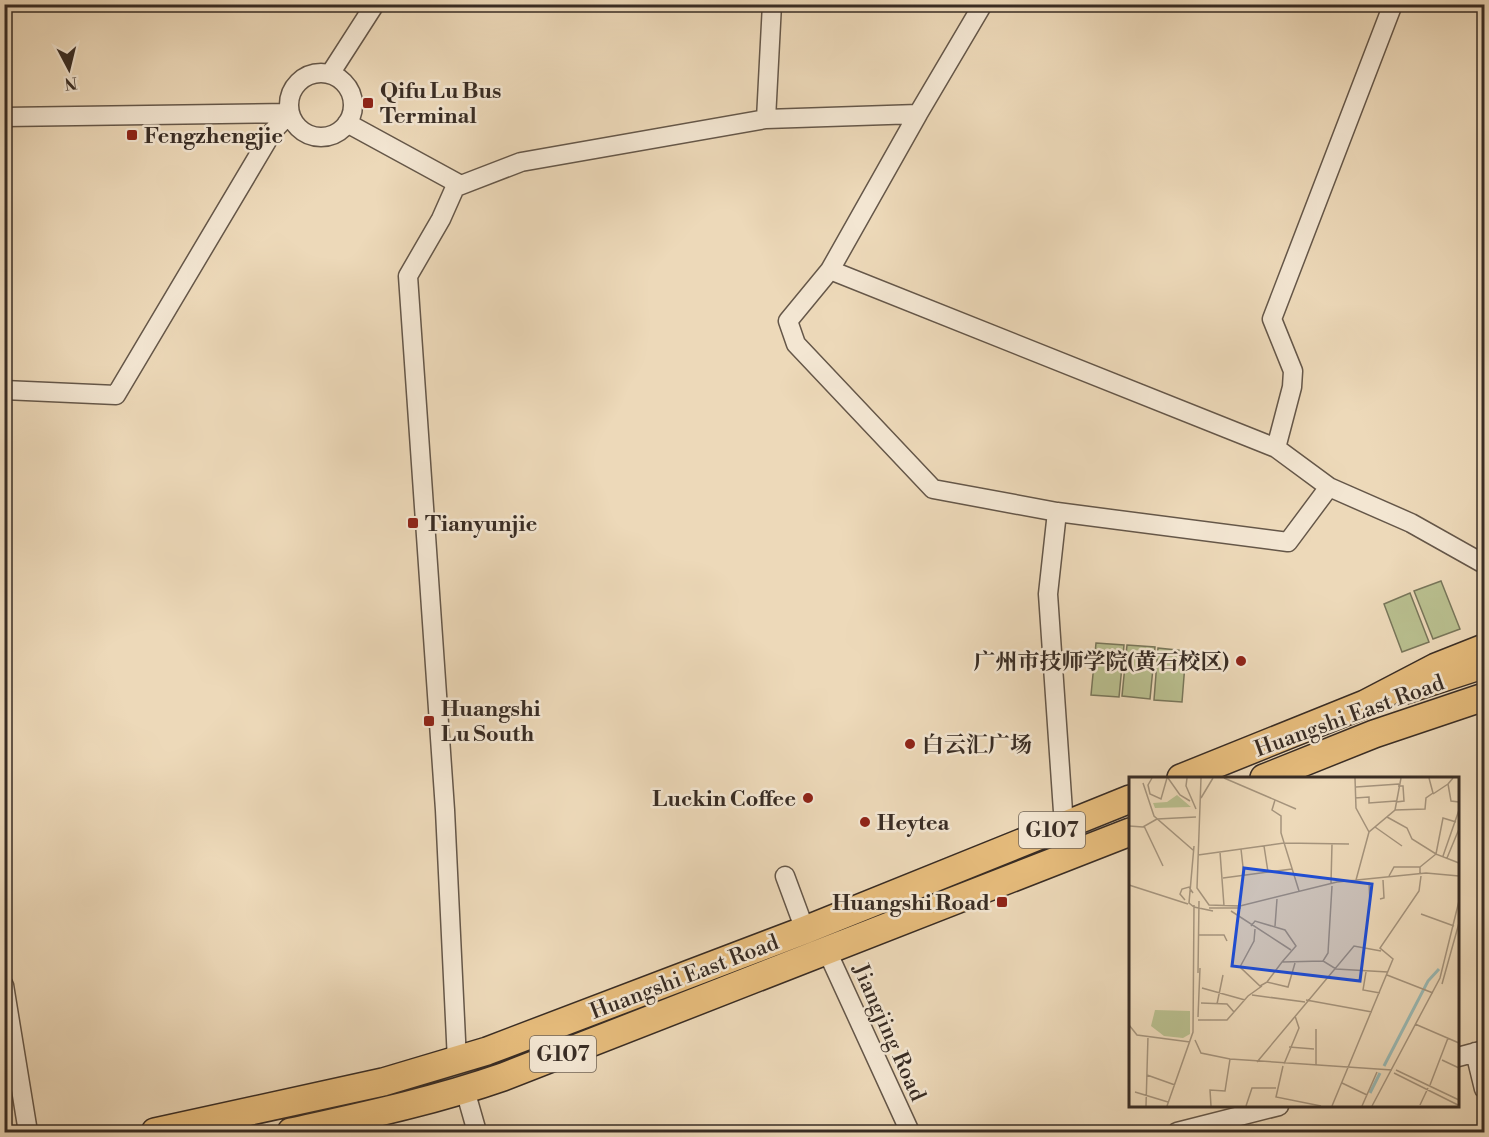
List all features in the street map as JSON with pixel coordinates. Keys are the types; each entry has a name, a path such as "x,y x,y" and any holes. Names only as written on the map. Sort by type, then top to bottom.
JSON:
{"highway":[{"path":"1365,704 1436,667 1485,648"},
{"path":"1374,734 1485,697"},
{"name":"Huangshi East Road","path":"1183,777 1365,704"},
{"name":"Huangshi East Road","path":"1266,777 1374,734"},
{"name":"Huangshi East Road","path":"155,1132 383,1082 457,1061 530,1036 805,930 1129,800"},
{"name":"Huangshi East Road","path":"291,1132 407,1106 465,1090 1129,833"}],"main road":[{"name":"Huangshi East Road","path":"1365,704 1485,666"},
{"name":"Huangshi East Road","path":"1374,734 1442,699 1485,681"}],"street":[{"path":"330,74 375,4"},
{"path":"766,119 772,4"},
{"path":"983,4 830,270 788,321 796,344 933,489 1057,512 1288,542 1329,488"},
{"path":"1276,448 1292,387 1293,371 1272,319 1393,4"},
{"path":"311,74 330,74 344,82 352,95 352,111 348,123 336,133 319,137 302,131 296,125 290,113 289,102 296,84 311,74"},
{"path":"4,117 290,113"},
{"path":"4,390 116,395 273,131 290,113"},
{"path":"456,186 521,162 766,119 918,114"},
{"path":"348,123 457,183 441,219 408,276 445,810 457,1061"},
{"path":"830,270 1276,448 1329,488 1411,523 1485,564"},
{"path":"1057,512 1048,594 1064,826"},
{"path":"784,876 805,930"},
{"name":"Jiangjing Road","path":"827,951 910,1132"},
{"path":"4,985 28,1132"},
{"path":"1459,1057 1480,1051 1485,1089"},
{"path":"465,1090 477,1132"},
{"path":"1177,1132 1210,1129 1276,1107"}],"green space":[{"path":"1441,581 1460,629 1433,639 1414,591"},
{"path":"1410,593 1429,642 1402,652 1384,604"},
{"path":"1096,643 1124,645 1119,697 1091,695"},
{"path":"1127,645 1155,647 1150,699 1122,696"},
{"path":"1158,648 1186,651 1182,702 1154,700"}],"place":[{"name":"Qifu Lu Bus Terminal","path":"368,103"},
{"name":"Fengzhengjie","path":"132,135"},
{"name":"Tianyunjie","path":"413,523"},
{"name":"广州市技师学院(黄石校区)","path":"1241,661"},
{"name":"Huangshi Lu South","path":"429,721"},
{"name":"白云汇广场","path":"910,744"},
{"name":"Luckin Coffee","path":"808,798"},
{"name":"Heytea","path":"865,822"},
{"name":"Huangshi Road","path":"1002,902"}]}
